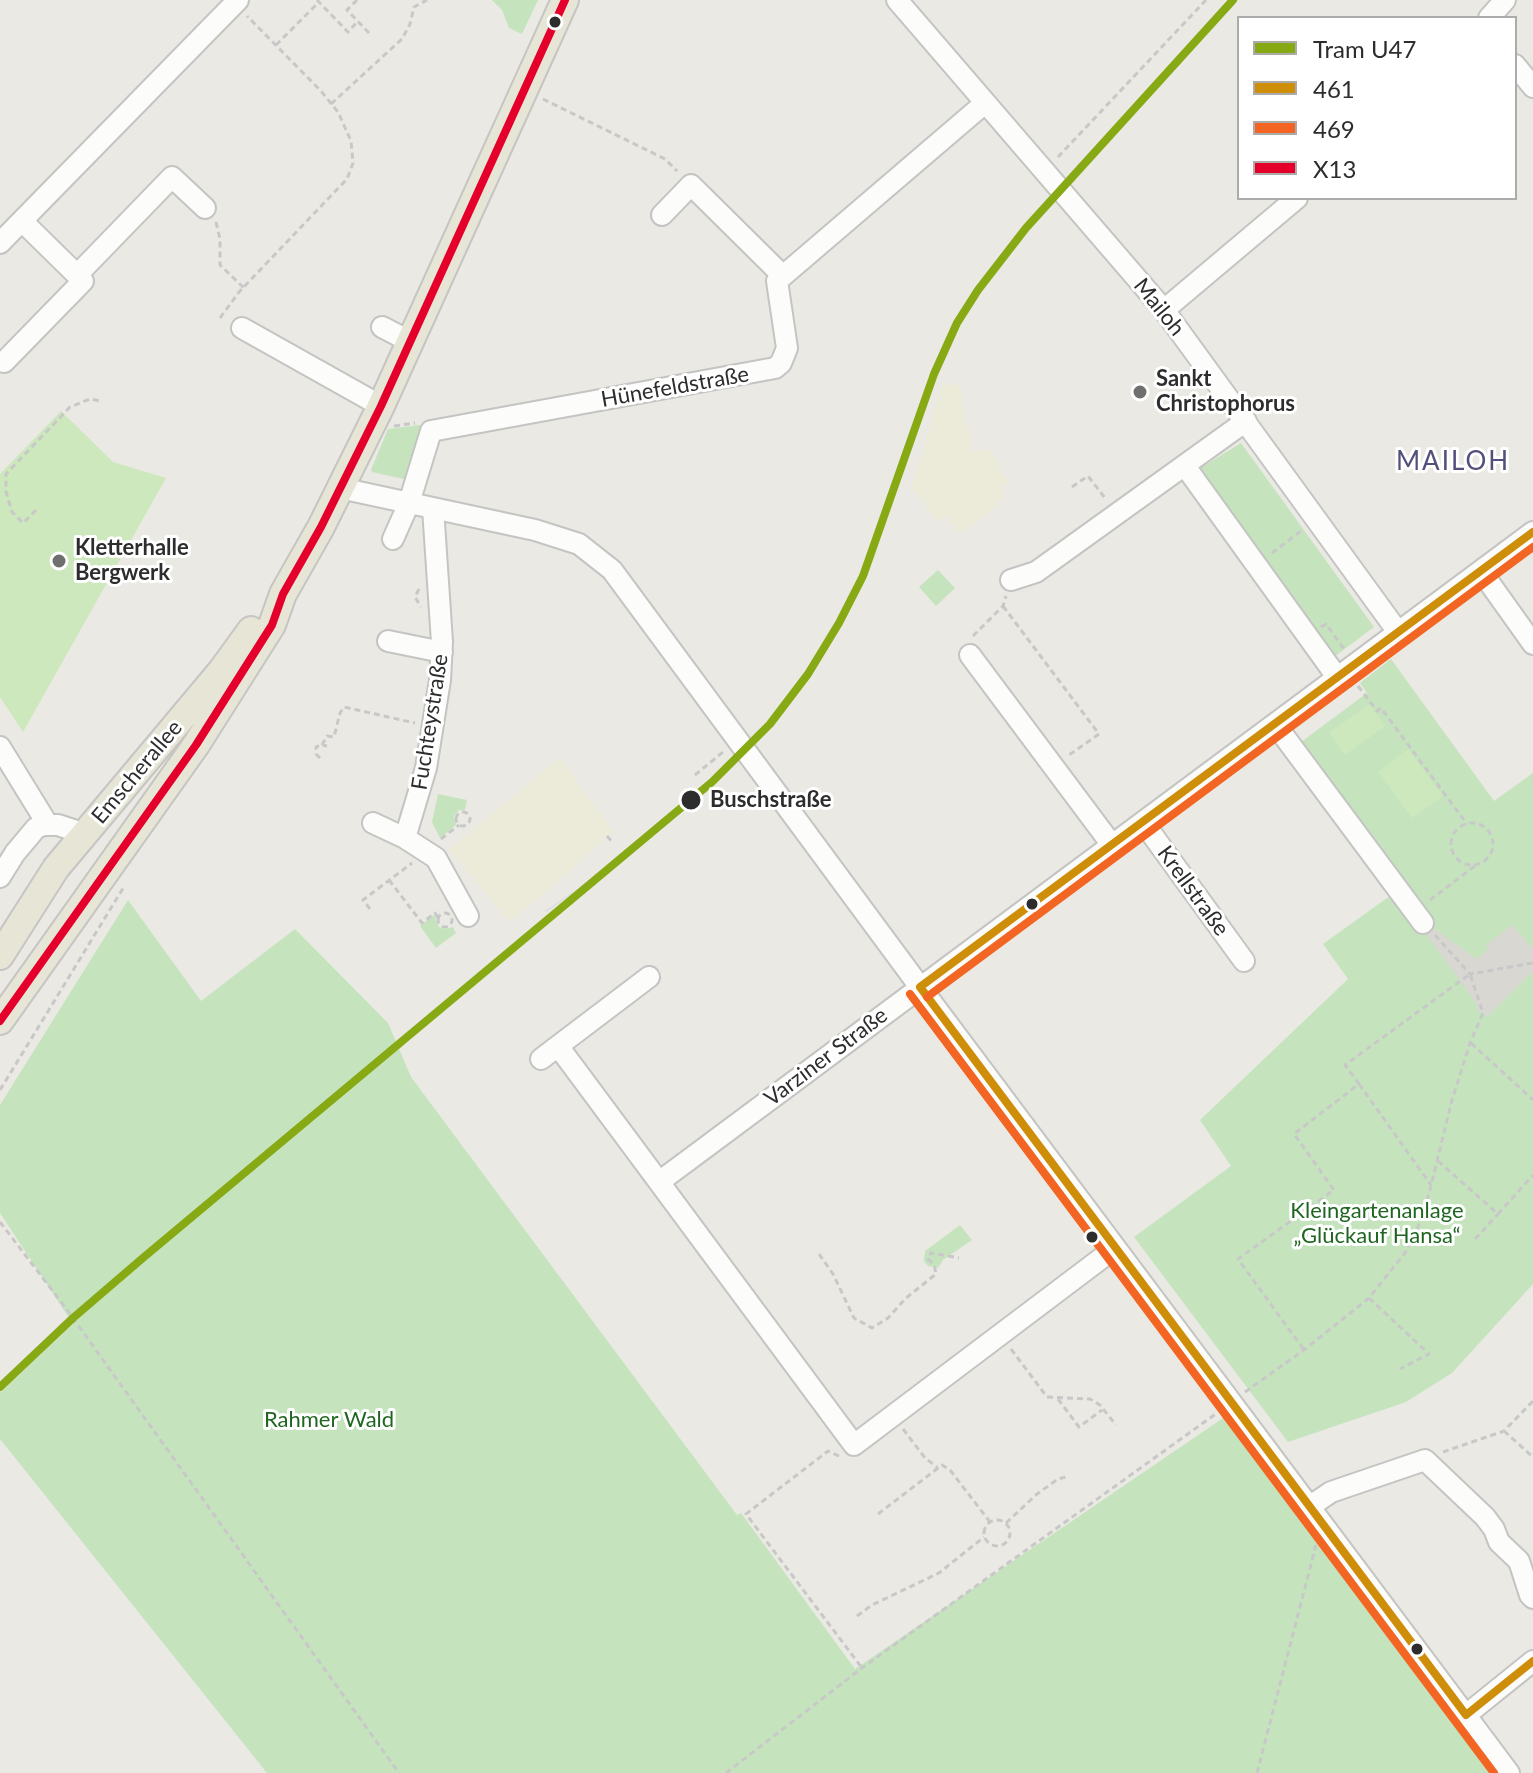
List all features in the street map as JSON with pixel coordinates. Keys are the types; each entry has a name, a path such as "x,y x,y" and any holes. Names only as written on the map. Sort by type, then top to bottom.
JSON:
{"main road":[{"name":"Emscherallee","path":"0,1021 196,745 272,625 283,594 375,418 565,0"},
{"name":"Emscherallee","path":"0,956 56,868 283,594"}],"street":[{"name":"Mailoh","path":"897,0 1164,310 1398,632"},
{"path":"1491,16 1505,0"},
{"path":"0,243 237,2"},
{"path":"1517,67 1533,87"},
{"path":"662,215 691,185 783,276 985,103"},
{"path":"77,275 172,177 205,208"},
{"path":"1164,310 1295,200"},
{"path":"4,362 83,281 22,221"},
{"name":"Hünefeldstraße","path":"431,431 775,368 781,363 787,348 777,281 783,276"},
{"path":"382,327 409,341"},
{"path":"242,328 375,418"},
{"path":"1011,580 1036,572 1246,421"},
{"path":"393,539 409,503 431,431"},
{"path":"1185,466 1342,674"},
{"path":"340,488 535,530 579,544 612,570 1509,1773"},
{"name":"Fuchteystraße","path":"405,838 426,768 442,652 433,508"},
{"name":"Varziner Straße","path":"659,1182 1481,571 1529,543"},
{"path":"1481,571 1533,644"},
{"path":"388,641 442,652"},
{"path":"970,655 1112,845"},
{"path":"1275,724 1419,917"},
{"path":"0,747 48,825"},
{"name":"Krellstraße","path":"1143,822 1244,961"},
{"path":"373,823 405,838 427,858 468,916"},
{"path":"0,877 36,828 48,825 85,834"},
{"path":"649,977 549,1053 659,1182 847,1450 1115,1248"},
{"path":"1309,1507 1331,1492 1425,1460 1485,1517 1499,1542 1527,1566 1533,1598"},
{"path":"1466,1715 1533,1661"}],"path":[{"path":"357,0 347,10 370,34"},
{"path":"331,104 402,39 414,7 427,0"},
{"path":"1045,172 1206,0"},
{"path":"276,45 318,1 348,32 358,21"},
{"path":"220,318 244,288 347,179 353,163 351,141 331,104 237,2"},
{"path":"524,90 665,159 691,185"},
{"path":"205,208 218,229 220,265 244,288"},
{"path":"36,510 23,523 12,512 6,492 6,474 70,407 90,399 100,401"},
{"path":"375,418 421,422 431,431"},
{"path":"1072,487 1088,476 1116,515"},
{"path":"1269,556 1317,519"},
{"path":"970,655 973,636 1003,606 1011,580"},
{"path":"1003,606 1099,734 1053,766"},
{"path":"1342,674 1377,711 1381,708 1467,824"},
{"path":"320,758 315,750 324,746 327,736 334,737 344,707 423,725"},
{"path":"695,775 725,750"},
{"path":"726,1773 862,1668 1304,1350 1369,1298 1405,1253 1418,1227 1452,1100 1483,1013 1470,974 1419,917 1489,856 1493,843 1491,836 1483,826 1467,824 1454,834 1451,847 1463,863 1477,864"},
{"path":"607,836 612,842"},
{"path":"370,909 363,900 389,880 427,858"},
{"path":"0,1090 131,875"},
{"path":"389,880 422,923 435,913 438,918"},
{"path":"1431,1185 1345,1065 1470,974 1533,963"},
{"path":"1470,1043 1533,1100"},
{"path":"1304,1350 1238,1259 1334,1190 1294,1134 1359,1084"},
{"path":"1437,1160 1498,1214"},
{"path":"1475,1239 1533,1175"},
{"path":"0,1222 68,1311 399,1773"},
{"path":"819,1254 833,1274 854,1318 872,1328 878,1327 906,1298 936,1274 934,1264 928,1259 931,1253 959,1258"},
{"path":"1369,1298 1429,1354 1400,1369"},
{"path":"1000,1334 1047,1397 1090,1399 1116,1425"},
{"path":"1058,1399 1079,1427 1103,1409"},
{"path":"1425,1460 1504,1431 1533,1401"},
{"path":"893,1415 925,1458 937,1467"},
{"path":"1504,1431 1533,1457"},
{"path":"847,1450 828,1451 746,1514 862,1668"},
{"path":"878,1514 937,1467 946,1465 990,1522"},
{"path":"1006,1523 1037,1494 1066,1477"},
{"path":"901,1486 906,1492"},
{"path":"857,1616 872,1605 939,1573 984,1537 985,1528 990,1522 998,1520 1006,1523"},
{"path":"984,1537 993,1546 1006,1543 1010,1535 1006,1523"},
{"path":"1257,1773 1313,1552 1318,1541 1329,1532"}],"shaded area":[{"path":"959,383 973,452 990,450 1001,464 997,467 1009,482 1001,489 1006,497 960,534 946,516 938,523 912,487 942,386"},
{"path":"560,758 613,831 509,922 449,849"},
{"path":"1419,925 1432,927 1477,959 1489,948 1486,945 1512,925 1533,949 1533,971 1488,1016 1478,1011 1476,1003"}],"green space":[{"path":"492,0 538,0 522,34 509,28 502,10"},
{"name":"Kletterhalle Bergwerk","path":"61,411 113,462 166,478 23,732 0,697 0,474"},
{"path":"420,425 422,429 408,480 372,472 388,429"},
{"path":"1241,443 1374,627 1330,660 1199,469"},
{"path":"938,570 955,588 936,606 919,587"},
{"name":"Kleingartenanlage „Glückauf Hansa“","path":"1391,659 1494,801 1533,773 1533,1284 1452,1373 1406,1402 1288,1442 1134,1237 1231,1166 1200,1120 1348,979 1323,944 1401,888 1297,745 1367,693 1360,683"},
{"path":"1369,704 1385,726 1345,755 1329,733"},
{"path":"1408,749 1443,796 1412,818 1378,772"},
{"path":"438,794 467,800 465,810 459,810 454,816 456,825 440,838 432,822"},
{"name":"Rahmer Wald","path":"128,900 201,1001 295,929 388,1023 411,1077 855,1669 1229,1414 1373,1604 1369,1608 1397,1646 1402,1644 1499,1773 267,1773 0,1439 0,1393 73,1324 0,1213 0,1105"},
{"path":"434,915 439,927 453,927 456,933 436,948 420,926"},
{"path":"960,1225 972,1240 943,1260 938,1268 928,1266 924,1261 925,1251"}],"tram line":[{"name":"U47","path":"0,1387 144,1257 712,782 770,724 808,674 863,576 934,374 957,323 978,290 1026,228 1233,0"},
{"path":"546,911 607,870"}],"transit line":[{"name":"X13","path":"0,1021 196,745 272,625 283,594 321,527 381,406 565,0"},
{"name":"461","path":"920,987 1533,532"},
{"name":"469","path":"927,997 1533,547"},
{"name":"461","path":"920,987 1466,1715"},
{"name":"469","path":"910,994 1494,1773"},
{"name":"461","path":"1466,1715 1533,1661"}],"place":[{"name":"Sankt Christophorus","path":"1140,392"},
{"name":"Kletterhalle Bergwerk","path":"59,561"},
{"name":"Buschstraße","path":"691,800"}],"district":[{"name":"MAILOH","path":"1453,462"}]}
